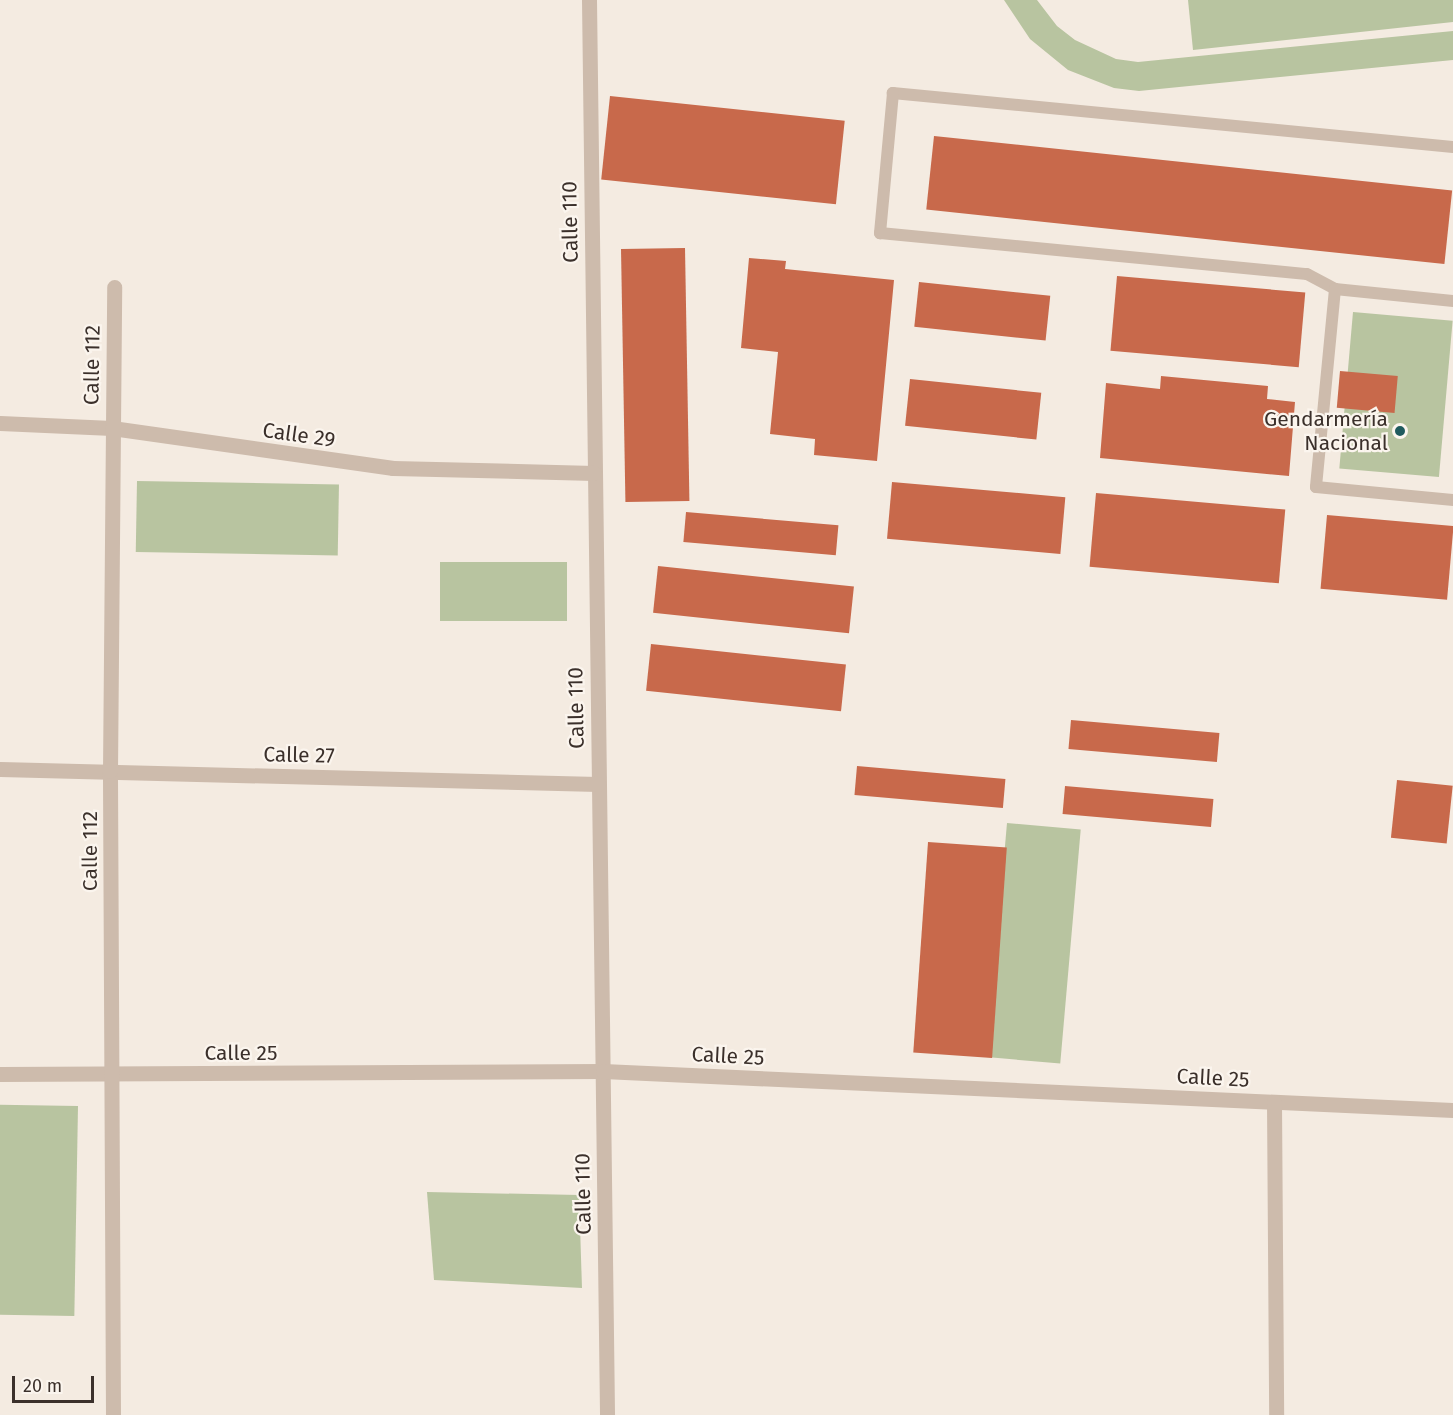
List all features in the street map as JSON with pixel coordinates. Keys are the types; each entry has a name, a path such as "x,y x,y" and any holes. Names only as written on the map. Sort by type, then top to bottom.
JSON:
{"street":[{"name":"Calle 110","path":"589,0 607,1415"},
{"name":"Calle 112","path":"113,1415 110,771 114,287"},
{"name":"Calle 29","path":"0,423 112,428 393,468 594,472"},
{"name":"Calle 27","path":"0,768 598,784"},
{"name":"Calle 25","path":"0,1074 603,1071 1453,1110"},
{"path":"1274,1102 1276,1415"}],"lane":[{"path":"1453,147 893,93 880,233 1307,274 1335,289 1453,301"},
{"path":"1335,289 1316,487 1453,500"}],"green space":[{"path":"1004,0 1037,0 1057,26 1075,40 1116,59 1138,62 1453,31 1453,60 1139,91 1114,88 1068,70 1030,39"},
{"path":"1188,0 1453,0 1453,22 1193,50"},
{"path":"1353,312 1453,321 1439,477 1339,468"},
{"path":"137,481 339,485 338,556 136,552"},
{"path":"440,562 567,562 567,621 440,621"},
{"path":"1007,823 1081,829 1060,1064 987,1057"},
{"path":"0,1105 78,1106 74,1316 0,1315"},
{"path":"427,1192 579,1195 582,1288 434,1280"}],"building":[{"path":"610,96 845,121 836,204 601,180"},
{"path":"934,136 1452,190 1444,264 926,210"},
{"path":"685,248 689,501 625,502 621,249"},
{"path":"749,258 786,261 785,269 894,280 877,461 814,455 815,439 770,434 778,352 741,348"},
{"path":"1117,276 1305,292 1299,367 1110,351"},
{"path":"919,282 1050,296 1046,341 914,327"},
{"path":"1340,371 1398,376 1395,413 1337,408"},
{"path":"1161,376 1268,386 1267,399 1295,402 1289,476 1100,458 1106,383 1160,389"},
{"path":"910,379 1041,393 1036,440 905,426"},
{"path":"892,482 1065,497 1060,554 887,539"},
{"path":"1096,493 1285,510 1279,583 1090,567"},
{"path":"686,512 838,525 836,555 683,542"},
{"path":"1327,515 1453,526 1447,600 1321,589"},
{"path":"658,566 854,587 849,633 653,613"},
{"path":"651,644 846,664 841,711 646,691"},
{"path":"1071,720 1219,733 1217,762 1068,749"},
{"path":"857,766 1005,779 1003,808 854,795"},
{"path":"1397,780 1453,786 1447,844 1391,838"},
{"path":"1065,786 1213,799 1211,827 1063,814"},
{"path":"928,842 1007,848 992,1058 913,1052"}],"place":[{"name":"Gendarmería Nacional","path":"1400,431"}]}
